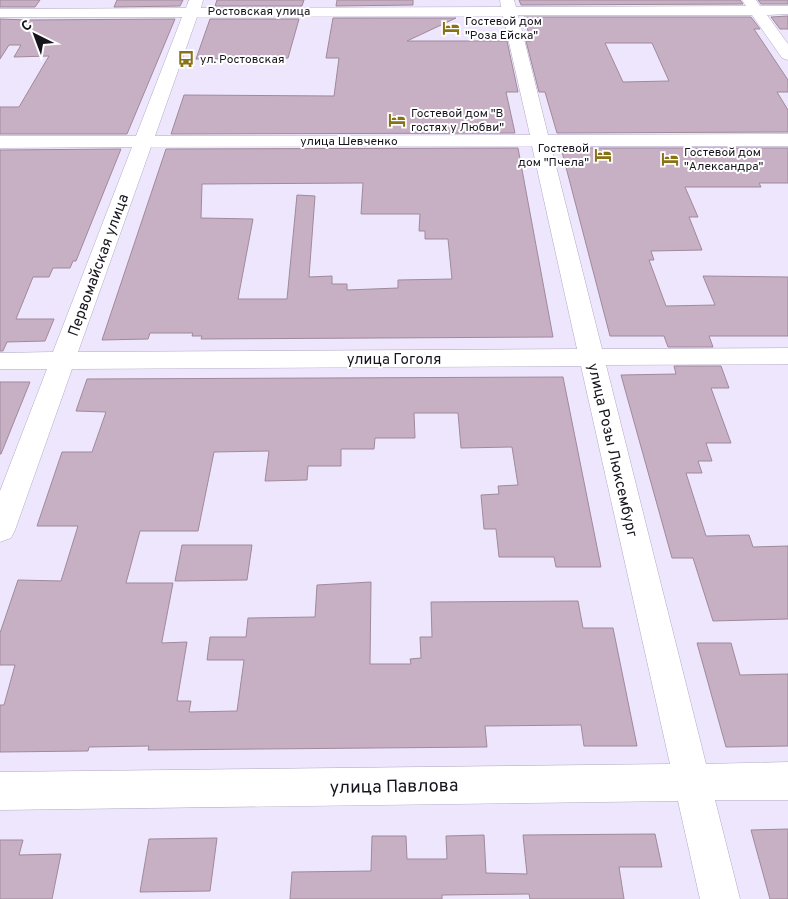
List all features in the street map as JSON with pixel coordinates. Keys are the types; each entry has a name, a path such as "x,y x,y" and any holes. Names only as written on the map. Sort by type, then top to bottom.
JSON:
{"street":[{"name":"улица Розы Люксембург","path":"508,5 720,899"},
{"name":"Ростовская улица","path":"0,13 194,6 752,5 788,10"},
{"path":"752,5 788,55"},
{"name":"Первомайская улица","path":"0,530 194,6"},
{"name":"улица Шевченко","path":"0,142 788,140"},
{"name":"улица Гоголя","path":"0,361 788,356"},
{"name":"улица Павлова","path":"0,791 788,782"}],"building":[{"path":"0,0 40,0 35,7 0,7"},
{"path":"117,0 183,0 180,6 114,7"},
{"path":"217,0 304,0 302,6 215,6"},
{"path":"337,0 413,0 413,5 336,6"},
{"path":"519,0 740,0 743,4 521,5"},
{"path":"758,0 788,0 788,4 761,4"},
{"path":"788,16 788,29 780,29 771,17"},
{"path":"524,17 751,17 760,29 754,29 788,80 788,92 777,92 788,110 788,132 557,133 545,92 539,92 526,41 531,41","holes":["605,43 652,43 669,81 623,82"]},
{"path":"333,18 456,18 407,41 507,41 518,92 506,92 515,133 171,134 184,95 334,96 339,58 326,58"},
{"path":"0,19 175,19 127,134 0,134 0,107 19,107 49,56 14,57 21,45 9,45 0,59"},
{"path":"210,19 299,19 288,58 196,59"},
{"path":"518,148 553,337 201,339 202,336 192,336 193,333 150,333 148,339 102,340 166,149","holes":["363,183 361,214 420,214 419,231 425,231 425,239 448,239 452,279 398,280 398,288 347,290 347,284 332,284 332,276 309,277 315,196 297,195 287,299 238,299 253,219 201,218 202,184"]},
{"path":"561,148 788,148 788,183 759,183 761,187 685,187 698,217 689,217 702,250 651,251 654,260 649,260 666,306 715,305 703,276 788,277 788,336 709,336 713,347 668,347 664,336 610,336"},
{"path":"121,149 76,261 73,261 70,268 53,268 49,277 33,277 16,319 54,319 45,341 7,342 3,351 0,351 0,150"},
{"path":"674,366 721,366 729,388 711,388 731,443 706,443 712,461 698,461 702,473 686,473 706,536 749,535 753,547 788,546 788,619 713,621 693,558 672,558 621,375 676,374"},
{"path":"563,377 601,567 556,567 554,557 499,557 496,529 484,529 481,495 499,494 498,486 518,485 512,447 461,448 458,413 414,413 415,438 375,438 374,449 341,449 341,466 308,466 307,480 265,481 269,451 214,452 198,531 140,531 126,583 173,583 162,643 187,642 177,701 191,701 189,712 237,711 244,660 207,660 210,637 246,637 248,618 315,617 317,585 371,582 370,664 411,664 410,659 421,658 420,637 432,637 431,602 578,601 583,628 613,628 637,746 584,746 581,725 485,726 487,747 148,750 149,746 89,747 88,751 0,752 0,705 4,705 15,665 0,665 0,633 18,580 61,581 78,526 37,526 62,452 92,452 106,412 76,411 87,379"},
{"path":"0,382 30,382 1,454 0,454"},
{"path":"182,545 252,545 247,580 175,581"},
{"path":"697,643 731,643 740,675 788,674 788,746 726,747"},
{"path":"788,829 788,899 770,899 751,830"},
{"path":"655,834 662,867 619,867 624,899 530,899 529,894 442,895 442,899 290,899 292,872 371,871 372,836 406,836 407,859 447,859 446,836 484,835 486,873 527,874 523,835"},
{"path":"217,838 210,891 140,892 149,839"},
{"path":"0,840 23,840 19,855 61,854 52,899 0,899"}],"place":[{"name":"Гостевой дом \"Роза Ейска\"","path":"451,28"},
{"name":"ул. Ростовская","path":"186,59"},
{"name":"Гостевой дом \"В гостях у Любви\"","path":"397,120"},
{"name":"Гостевой дом \"Пчела\"","path":"603,155"},
{"name":"Гостевой дом \"Александра\"","path":"670,159"}]}
